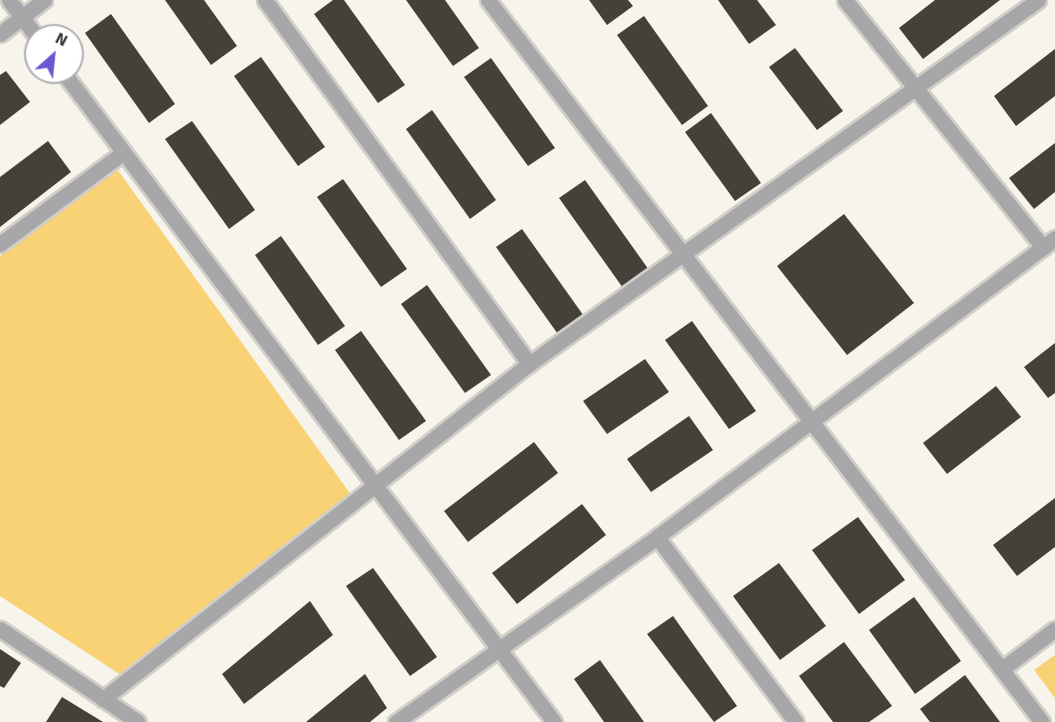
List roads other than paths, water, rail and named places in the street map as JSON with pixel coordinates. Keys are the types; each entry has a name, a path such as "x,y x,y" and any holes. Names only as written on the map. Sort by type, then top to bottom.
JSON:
{"street":[{"path":"9,0 27,24"},
{"path":"0,34 44,0"},
{"path":"265,0 530,364"},
{"path":"488,0 815,421 1042,722"},
{"path":"396,722 657,537 815,421 1049,243 913,90 845,0"},
{"path":"103,699 375,483 530,364 1038,0"},
{"path":"72,84 501,648 554,722"},
{"path":"0,244 124,152"},
{"path":"657,537 796,722"},
{"path":"0,629 138,722"},
{"path":"1002,669 1055,629"}]}
